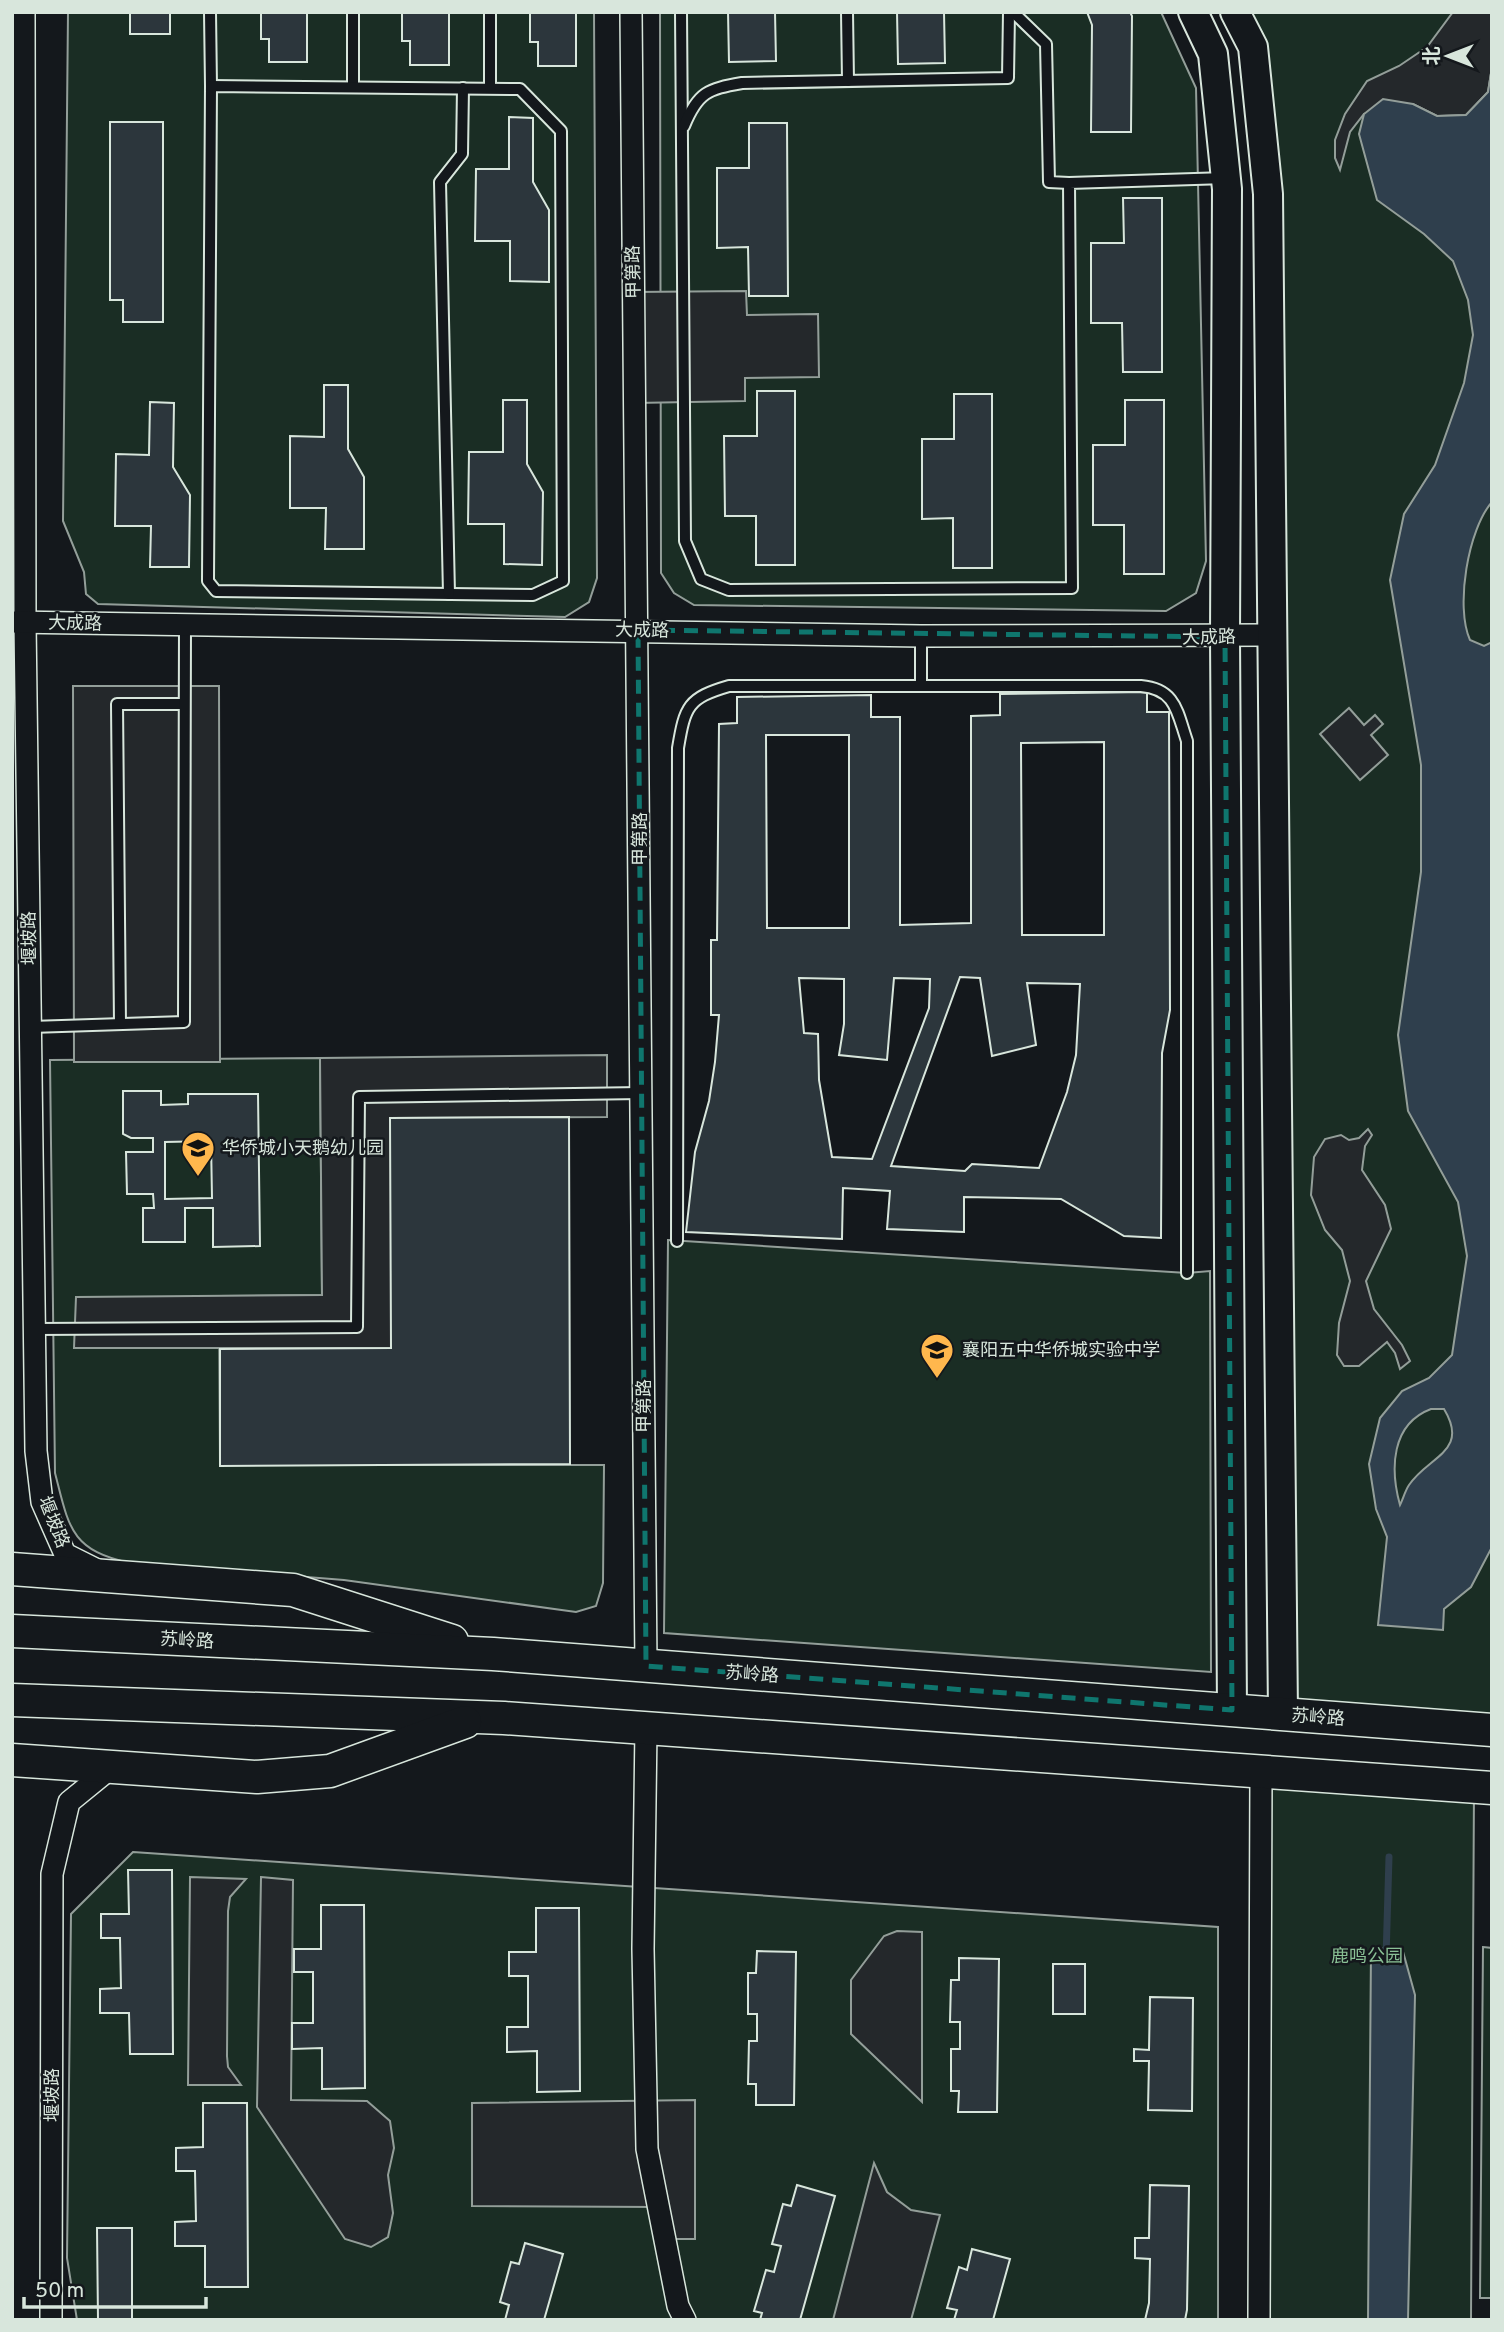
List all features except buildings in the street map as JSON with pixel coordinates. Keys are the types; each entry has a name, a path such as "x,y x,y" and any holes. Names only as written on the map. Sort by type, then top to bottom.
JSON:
{"main road":[{"path":"12,1569 293,1590 493,1654"},
{"name":"苏岭路","path":"12,1632 493,1654 1492,1730"},
{"path":"12,1700 504,1718 1492,1788"},
{"path":"12,1760 257,1777 330,1771 468,1721 504,1718"}],"street":[{"name":"堰坡路","path":"24,12 19,622 31,1027 36,1451 42,1502 65,1554 111,1577"},
{"name":"甲第路","path":"631,12 646,1666"},
{"path":"1193,12 1213,54 1226,178 1225,637 1232,1710"},
{"path":"1235,12 1253,47 1268,194 1283,1714"},
{"name":"大成路","path":"19,622 921,636 1272,635"},
{"path":"646,1728 643,1949 647,2148 678,2306 685,2320"},
{"name":"堰坡路","path":"51,2320 52,1874 69,1802 112,1767"},
{"path":"1259,2320 1261,1772"}],"lane":[{"path":"210,12 208,581 216,591 533,595 563,581 561,131 520,89 211,86"},
{"path":"353,12 353,86"},
{"path":"490,12 490,88"},
{"path":"681,12 685,541 701,579 729,590 1072,588 1069,183"},
{"path":"847,12 848,81"},
{"path":"682,131 693,104 710,89 742,83 1008,78 1011,12"},
{"path":"1011,12 1046,44 1049,182 1226,178"},
{"path":"449,594 440,182 462,154 463,88"},
{"path":"31,1027 184,1022 185,624"},
{"path":"921,636 921,686"},
{"path":"677,1241 678,748 683,718 700,694 729,686 1141,686 1156,688 1174,701 1186,741 1187,1273"},
{"path":"120,1024 117,704 184,704"},
{"path":"35,1329 357,1327 359,1097 641,1093"}],"highlighted area":[{"path":"638,630 1225,637 1232,1710 646,1666"}],"green space":[{"path":"68,12 594,12 597,578 589,602 565,617 98,604 86,594 84,572 63,521"},
{"path":"660,12 1161,12 1196,88 1206,561 1196,593 1166,611 694,605 674,593 661,573"},
{"path":"1235,12 1492,12 1492,1730 1283,1714 1268,194"},
{"path":"320,1058 322,1295 219,1296 220,1465 604,1465 603,1583 596,1606 576,1612 344,1580 130,1563 95,1551 75,1533 69,1522 55,1473 50,1060"},
{"path":"668,1240 1187,1273 1210,1271 1211,1672 664,1633"},
{"name":"鹿鸣公园","path":"1261,1772 1474,1787 1471,2320 1259,2320"},
{"path":"133,1852 1218,1927 1218,2320 77,2320 67,2258 71,1914"},
{"path":"1483,1947 1492,1948 1492,2298 1480,2298"}],"shaded area":[{"path":"1453,12 1492,12 1492,67 1488,92 1466,115 1437,116 1413,104 1364,114 1350,132 1340,170 1335,158 1335,140 1345,114 1367,81 1399,66 1427,47"},
{"path":"746,291 747,315 818,314 819,377 745,378 745,401 635,403 633,292"},
{"path":"73,686 219,686 220,1062 74,1062"},
{"path":"1349,708 1364,725 1375,715 1383,724 1371,735 1388,755 1360,780 1320,734"},
{"path":"607,1055 607,1117 391,1118 391,1348 74,1348 76,1297 322,1295 320,1058"},
{"path":"1368,1129 1372,1135 1365,1146 1362,1170 1385,1205 1391,1229 1366,1281 1374,1309 1402,1345 1410,1361 1400,1369 1395,1353 1387,1342 1359,1366 1344,1366 1337,1355 1339,1323 1350,1281 1342,1250 1325,1230 1311,1195 1314,1157 1325,1139 1341,1135 1349,1140 1359,1138"},
{"path":"190,1877 246,1879 230,1897 228,1911 227,2056 228,2067 241,2085 188,2085"},
{"path":"261,1877 293,1880 291,2100 367,2101 390,2121 394,2148 388,2175 393,2213 388,2237 371,2247 345,2239 257,2107"},
{"path":"897,1931 922,1932 922,2102 851,2034 851,1980 884,1936"},
{"path":"695,2100 695,2239 665,2239 658,2207 472,2206 472,2103"},
{"path":"874,2163 887,2192 911,2210 940,2215 911,2320 833,2320"}],"water":[{"path":"1492,67 1492,502 1476,530 1466,569 1464,608 1470,640 1484,646 1492,642 1492,1547 1471,1587 1444,1609 1443,1630 1378,1625 1387,1537 1376,1509 1369,1464 1380,1418 1402,1391 1429,1378 1452,1355 1467,1256 1458,1202 1408,1111 1398,1035 1421,872 1421,765 1390,580 1404,514 1435,465 1464,383 1473,335 1468,300 1453,261 1424,234 1377,200 1359,134 1364,114 1383,99 1413,104 1437,116 1466,115 1488,92","holes":["1431,1409 1444,1409 1451,1423 1452,1435 1449,1444 1417,1475 1400,1505 1395,1463 1401,1436 1418,1416"]},
{"path":"1402,1948 1415,1995 1408,2320 1368,2320 1371,1949"}],"waterway":[{"path":"1386,1958 1389,1857"}],"place":[{"name":"华侨城小天鹅幼儿园","path":"198,1178"},
{"name":"襄阳五中华侨城实验中学","path":"937,1380"}]}
